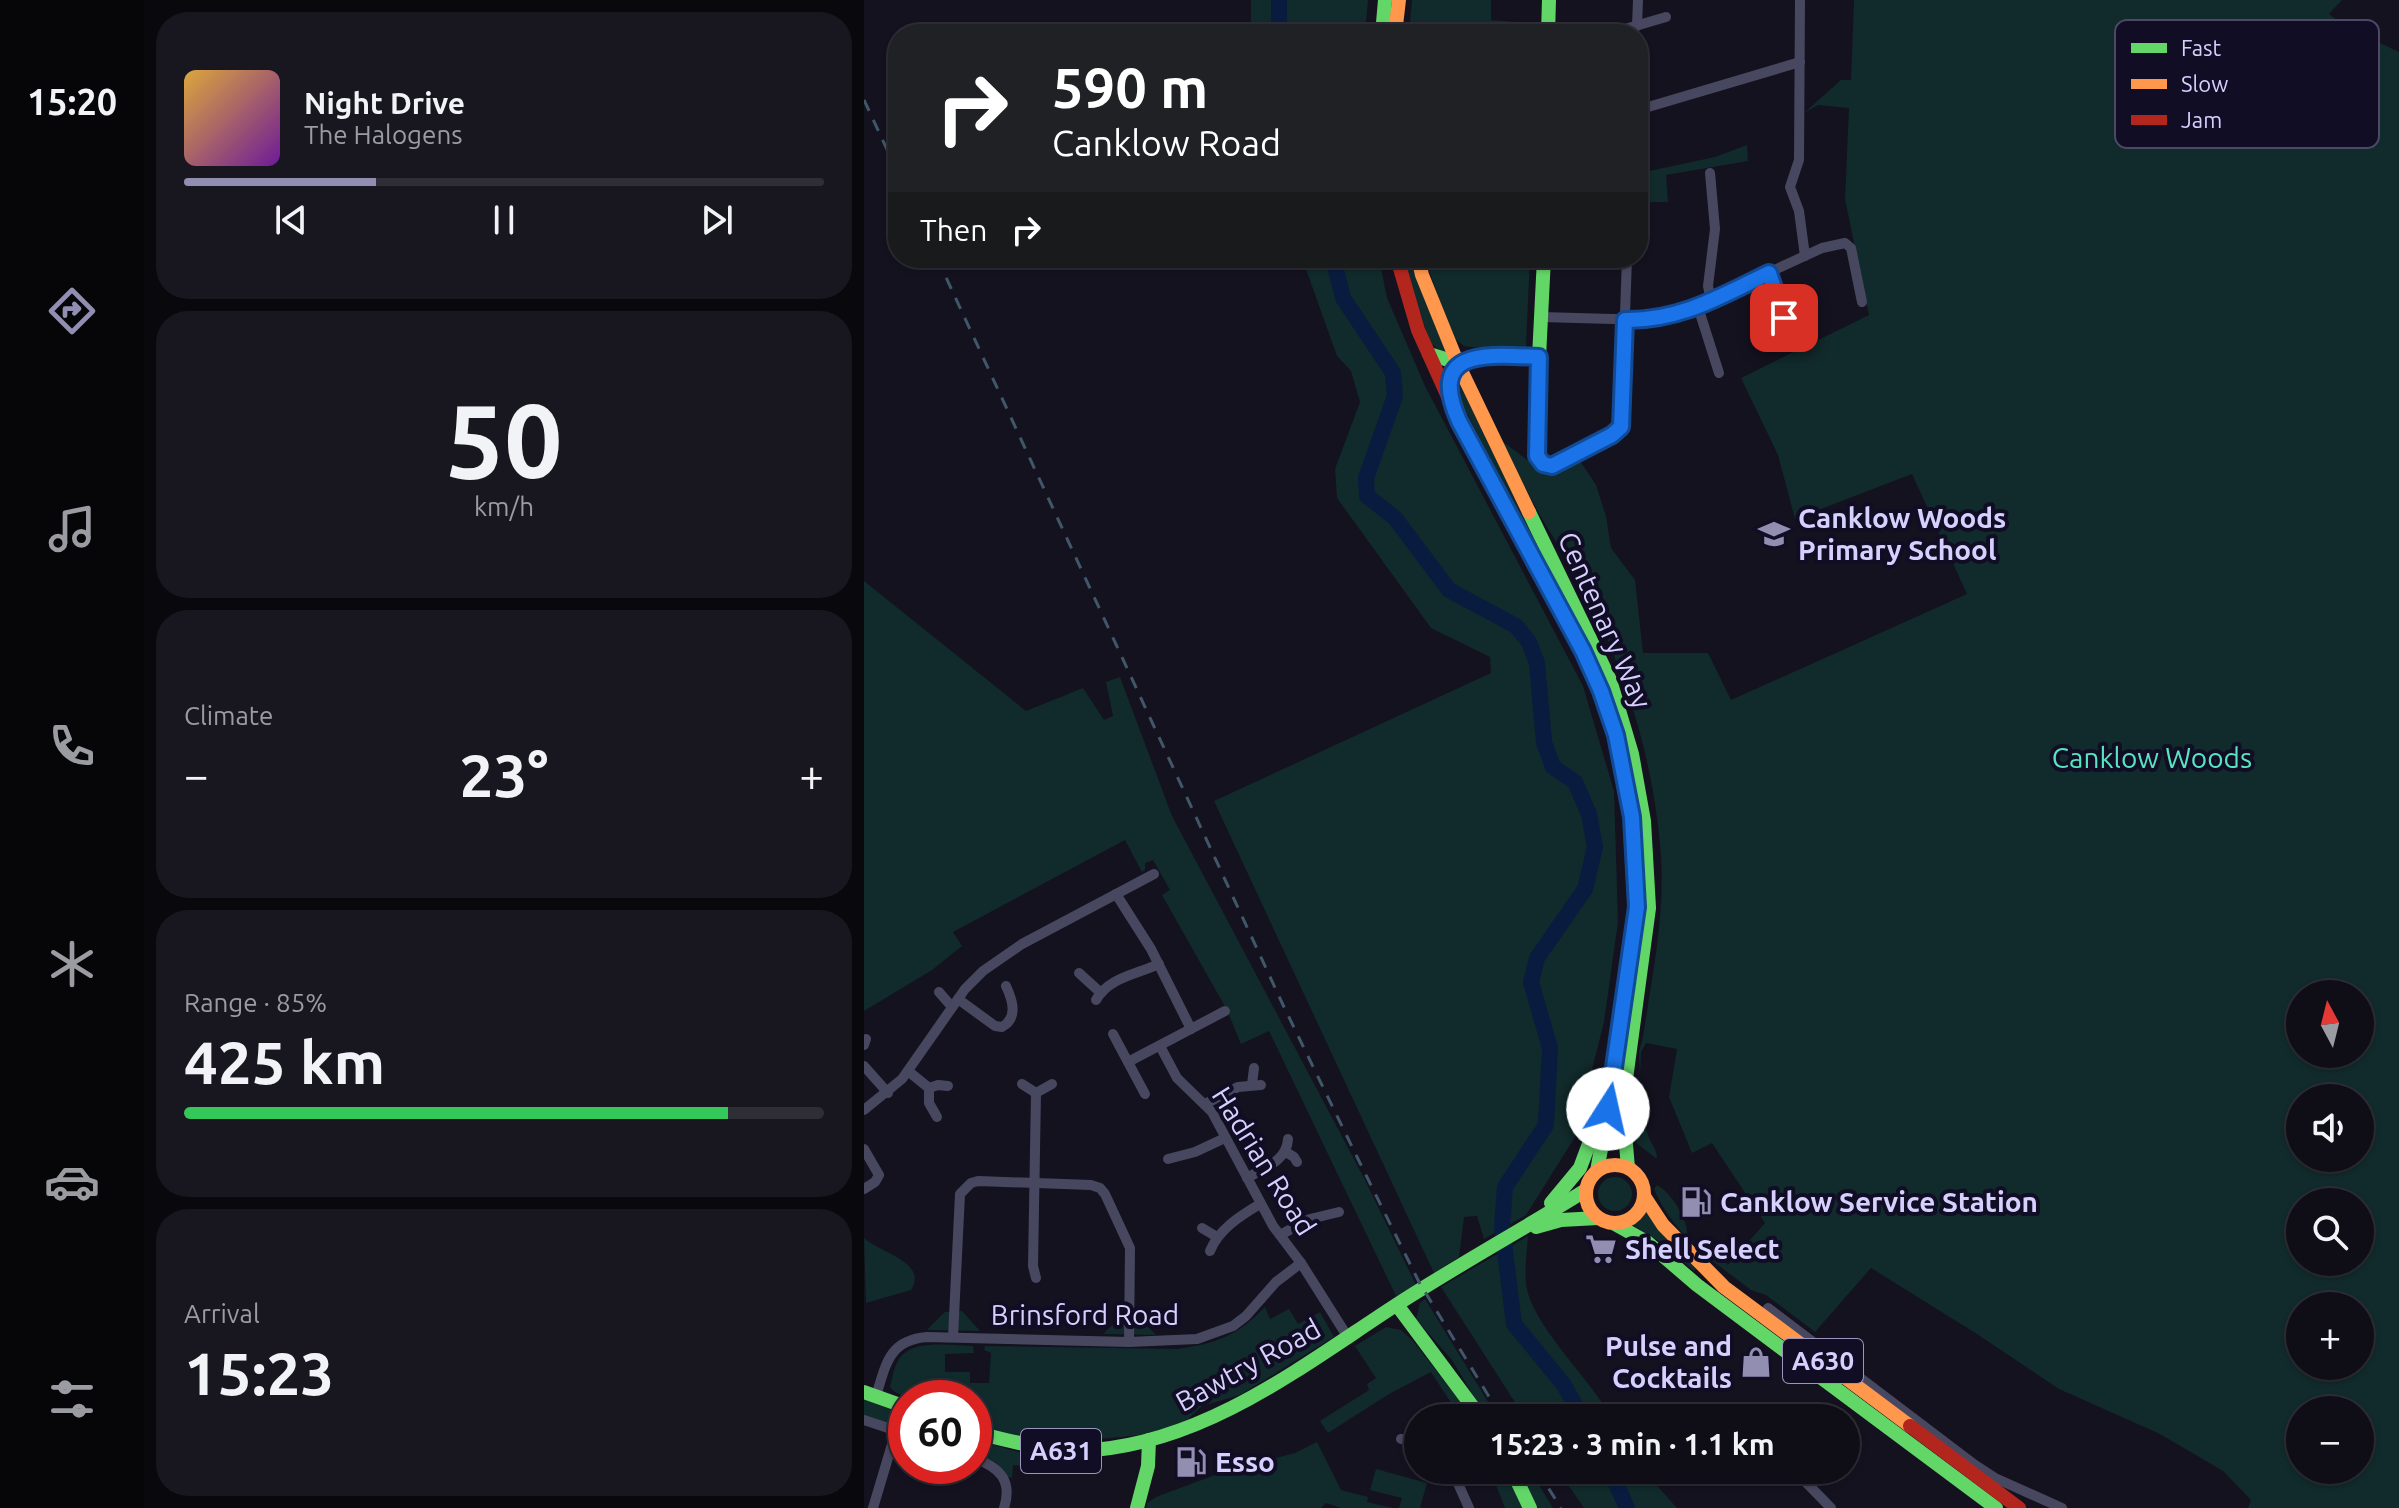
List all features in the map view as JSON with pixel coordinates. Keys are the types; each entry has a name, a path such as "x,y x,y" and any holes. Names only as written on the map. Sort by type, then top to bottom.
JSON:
{"main road":[{"path":"1383,24 1385,0"},
{"path":"1396,24 1399,0"},
{"path":"1548,24 1549,0"},
{"path":"1400,268 1407,298 1451,403 1583,651 1616,735 1632,817 1637,907 1597,1171"},
{"name":"Centenary Way","path":"1420,268 1458,364 1610,680 1640,789 1649,908 1625,1094 1628,1168"},
{"path":"1429,354 1458,364 1493,355 1539,357 1543,268"},
{"path":"1451,403 1453,369 1458,364"},
{"path":"1516,1234 1570,1186 1588,1157 1622,1018"},
{"path":"1598,1218 1587,1204 1589,1180 1597,1171 1612,1165 1628,1168"},
{"name":"A630","path":"1628,1168 1641,1181 1644,1196 1663,1225 1724,1287 2019,1508"},
{"name":"Bawtry Road","path":"992,1438 1018,1446 1052,1450 1097,1449 1179,1433 1273,1387 1397,1305 1586,1190"},
{"path":"1613,1223 1636,1215 1644,1196"},
{"name":"A630","path":"1598,1218 1647,1242 1697,1285 1996,1508"},
{"name":"Bawtry Road","path":"1516,1234 1561,1220 1598,1218"},
{"path":"1724,1287 1756,1299 1768,1308"},
{"path":"1397,1305 1471,1404"},
{"path":"1137,1508 1149,1470 1152,1453 1149,1440"},
{"path":"1519,1484 1530,1508"}],"street":[{"path":"1637,24 1638,0"},
{"path":"1800,0 1799,160 1790,187 1799,211 1805,256"},
{"path":"1643,24 1666,17"},
{"path":"1648,107 1800,62"},
{"path":"1710,173 1715,229 1708,286 1711,301"},
{"path":"1541,317 1663,319 1698,307 1836,243 1848,243 1862,302"},
{"path":"1539,357 1536,450 1543,464 1552,466 1612,435 1621,427 1627,268"},
{"path":"1769,273 1791,340"},
{"path":"1698,307 1719,373"},
{"path":"864,1110 888,1093 908,1071 971,982 1010,952 1154,874"},
{"path":"1116,894 1159,964 1191,1029"},
{"path":"1079,973 1098,997 1120,979 1159,964"},
{"path":"939,992 995,1026 1002,1027 1010,1022 1013,1013 1012,998 1006,986"},
{"path":"1128,1062 1225,1011"},
{"path":"1113,1034 1145,1094"},
{"name":"Hadrian Road","path":"1160,1046 1177,1078 1205,1104 1260,1204 1349,1339"},
{"path":"864,1066 888,1093"},
{"path":"1205,1104 1229,1090 1257,1085 1254,1068"},
{"path":"908,1071 929,1088"},
{"path":"1022,1084 1036,1093"},
{"path":"1036,1093 1052,1084"},
{"path":"929,1088 948,1086"},
{"path":"929,1088 929,1103 937,1117"},
{"path":"1036,1093 1033,1266 1036,1278"},
{"path":"1168,1159 1195,1152 1225,1138"},
{"path":"1247,1178 1286,1152 1288,1139"},
{"path":"864,1149 879,1175 864,1189"},
{"path":"1286,1152 1297,1162"},
{"path":"953,1337 960,1194 971,1183 978,1181 1035,1182 1091,1185 1105,1194 1130,1248 1129,1342"},
{"path":"1210,1251 1217,1237 1260,1204"},
{"path":"1280,1235 1310,1219 1339,1212"},
{"path":"1202,1228 1217,1237"},
{"name":"Brinsford Road","path":"870,1394 886,1363 901,1344 915,1338 1185,1341 1222,1332 1246,1316 1276,1282 1301,1263"},
{"path":"1768,1308 1975,1465 1995,1478 2062,1508"},
{"path":"864,1420 888,1428"},
{"path":"992,1465 1004,1476 1007,1493 1004,1508"},
{"path":"873,1508 888,1467"},
{"path":"1458,1484 1469,1508"},
{"path":"1808,1484 1831,1508"}],"green space":[{"path":"1251,0 1368,0 1366,24 1251,24"},
{"path":"1412,0 1491,0 1491,20 1542,24 1410,24"},
{"name":"Canklow Woods","path":"1854,0 2342,0 2329,14 2337,20 2115,20 2115,148 2379,148 2379,43 2399,52 2399,1508 2248,1508 2251,1500 2223,1471 2160,1434 2059,1389 1871,1268 1815,1332 1702,1253 1700,1239 1728,1265 1765,1223 1712,1143 1692,1153 1669,1097 1677,1049 1646,1043 1641,1052 1640,1076 1639,1052 1654,969 1662,879 1657,817 1643,743 1620,672 1591,602 1523,484 1502,441 1530,462 1556,475 1580,461 1596,485 1606,516 1611,548 1635,580 1643,653 1708,653 1731,700 1967,594 1912,474 1795,519 1778,455 1741,378 1869,315 1845,199 1849,108 1818,105 1804,113 1841,80 1851,80"},
{"path":"1747,145 1748,161 1666,175 1668,202 1648,202 1648,171 1715,157"},
{"path":"1306,268 1381,268 1387,298 1425,386 1583,686 1614,791 1618,922 1604,1022 1575,1137 1526,1215 1484,1239 1477,1216 1464,1217 1459,1257 1434,1273 1214,801 1491,673 1490,657 1431,628 1337,498 1335,469 1360,402 1351,371 1337,356"},
{"path":"1406,268 1417,268 1446,352 1442,353 1432,344"},
{"path":"1428,268 1530,268 1526,346 1519,350 1480,348 1464,346 1452,337"},
{"path":"1459,381 1556,583 1553,584 1462,403"},
{"path":"864,581 1026,711 1083,688 1104,720 1113,716 1106,682 1120,677 1172,816 1364,1178 1416,1285 1396,1296 1269,1031 1241,1044 1227,1010 1162,895 1170,890 1153,860 1145,863 1142,872 1125,840 953,932 962,946 932,970 864,1011"},
{"path":"1637,1095 1641,1096 1645,1125 1657,1159 1635,1142"},
{"path":"1615,1177 1627,1182 1632,1194 1627,1206 1615,1211 1603,1206 1598,1194 1603,1182"},
{"path":"1657,1185 1678,1208 1686,1224 1687,1238 1661,1203 1654,1189"},
{"path":"1646,1212 1697,1266 1694,1271 1662,1243 1633,1225"},
{"path":"1528,1236 1526,1279 1534,1307 1553,1339 1602,1404 1516,1404 1441,1287"},
{"path":"864,1238 908,1265 915,1280 911,1290 866,1303"},
{"path":"1425,1299 1489,1404 1479,1404 1452,1360 1416,1319 1420,1303"},
{"path":"1265,1307 1270,1319 1289,1309 1298,1324 1320,1312 1334,1337 1240,1395 1202,1406 1188,1419 1173,1426 1140,1435 1071,1442 1024,1439 992,1429 991,1353 984,1350 985,1346 1177,1349 1225,1337"},
{"path":"962,1311 980,1331 927,1330 945,1312"},
{"path":"1121,1317 1138,1317 1156,1335 1103,1334"},
{"path":"1386,1327 1401,1330 1462,1404 1452,1404 1431,1372 1389,1394 1328,1433 1320,1421 1369,1390 1367,1384 1376,1378 1355,1346"},
{"path":"920,1346 973,1346 974,1353 945,1354 945,1372 970,1372 970,1380 892,1380 902,1355"},
{"path":"864,1398 888,1407 888,1424 864,1416"},
{"path":"1317,1442 1341,1490 1368,1497 1367,1502 1393,1508 1341,1508 1326,1503 1321,1508 1146,1508 1147,1503 1156,1497 1223,1472 1295,1453"},
{"path":"992,1444 1025,1454 1068,1458 1068,1470 1013,1465 1012,1478 992,1461"},
{"path":"1376,1469 1404,1477 1404,1484 1427,1484 1420,1508 1399,1508 1402,1498 1370,1490"},
{"path":"1496,1484 1512,1484 1523,1508 1505,1508"},
{"path":"1525,1484 1538,1484 1553,1508 1535,1508"},
{"path":"1568,1484 1656,1484 1677,1508 1584,1508"}],"waterway":[{"path":"1279,0 1279,24"},
{"path":"1336,268 1343,298 1393,373 1395,396 1366,478 1367,496 1395,518 1449,590 1516,626 1529,642 1537,663 1544,742 1553,767 1575,782 1589,814 1595,847 1585,889 1537,958 1531,982 1550,1048 1546,1125 1505,1187 1502,1227 1514,1324 1564,1385 1574,1404"},
{"path":"1616,1484 1627,1508"}],"railway":[{"path":"864,100 888,152"},
{"path":"942,268 1284,1007 1419,1282 1493,1404"},
{"path":"1546,1484 1561,1508"}],"traffic: fast":[{"path":"1383,24 1385,0"},
{"path":"1548,24 1549,0"},
{"path":"1429,354 1455,362 1492,356 1539,357 1543,268"},
{"path":"1529,512 1610,680 1632,754 1644,821 1649,908 1626,1079 1624,1121 1628,1168"},
{"path":"1597,1171 1614,1078 1630,956"},
{"path":"1551,1203 1580,1168 1596,1125"},
{"path":"992,1436 1033,1446 1094,1450 1176,1432 1214,1416 1288,1376 1417,1292 1586,1190"},
{"path":"1536,1227 1561,1220 1598,1218"},
{"path":"1613,1223 1647,1242 1697,1285 1996,1508"},
{"path":"1397,1305 1471,1404"},
{"path":"864,1392 888,1401"},
{"path":"1137,1508 1148,1466 1149,1440"},
{"path":"1519,1484 1530,1508"}],"traffic: slow":[{"path":"1396,24 1399,0"},
{"path":"1420,268 1458,364 1529,512"},
{"path":"1557,602 1601,691 1616,735 1632,817 1637,907 1630,956"},
{"path":"1615,1165 1626,1167 1635,1174 1642,1183 1644,1194 1642,1205 1635,1214 1626,1221 1615,1223 1604,1221 1595,1214 1588,1205 1586,1194 1588,1183 1595,1174 1604,1167 1615,1165"},
{"path":"1644,1196 1663,1225 1724,1287 1910,1426"}],"traffic: jam":[{"path":"1400,268 1418,330 1459,421 1557,602"},
{"path":"1910,1426 2019,1508"}],"place":[{"name":"Canklow Woods Primary School","path":"1774,534"},
{"name":"Canklow Service Station","path":"1696,1202"},
{"name":"Shell Select","path":"1601,1249"},
{"name":"Pulse and Cocktails","path":"1756,1362"},
{"name":"Esso","path":"1191,1462"}],"route":[{"path":"1608,1109 1637,907 1632,817 1616,735 1583,651 1459,421 1451,403 1453,369 1458,364 1493,355 1539,357 1537,456 1543,464 1552,466 1612,435 1621,427 1625,320 1663,319 1677,315 1769,273 1784,318"}]}
